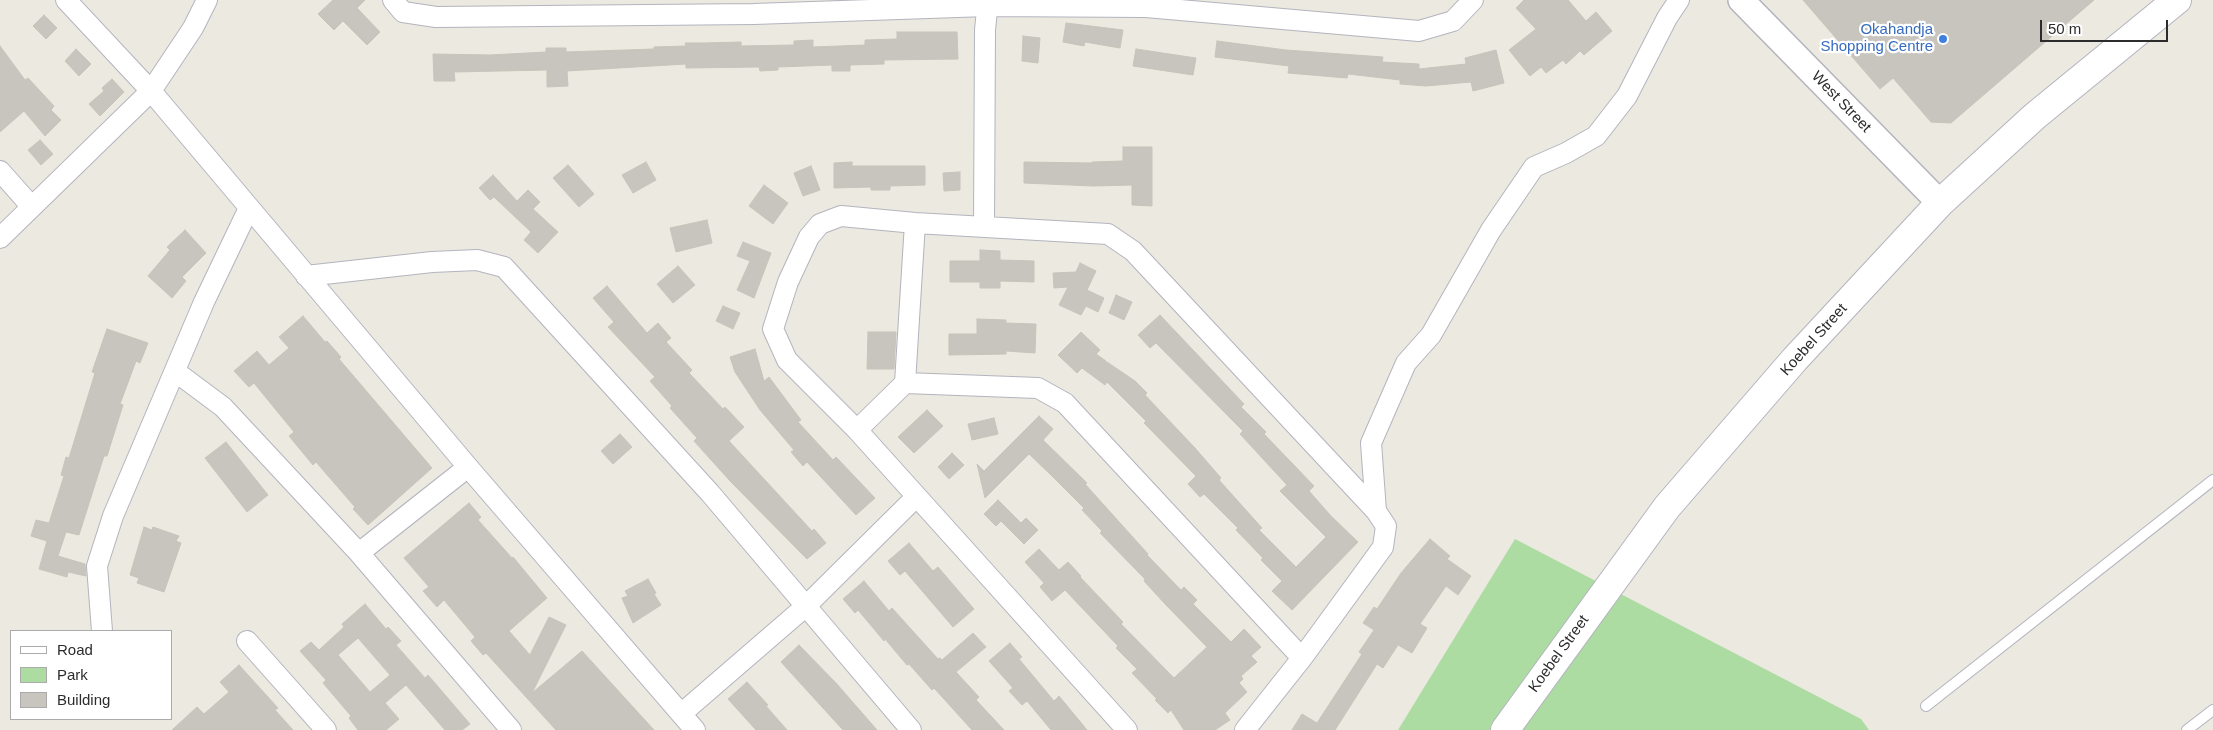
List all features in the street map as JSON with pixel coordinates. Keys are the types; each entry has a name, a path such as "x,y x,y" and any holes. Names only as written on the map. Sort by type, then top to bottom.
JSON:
{"main road":[{"name":"Koebel Street","path":"1505,730 1667,507 1795,360 1940,203 2035,116 2177,0"}],"street":[{"path":"66,0 151,91 468,467 695,730"},
{"path":"0,238 151,91 193,28 207,0"},
{"path":"393,0 403,12 436,17 486,8 754,7 988,3 1146,4 1419,31 1453,21 1473,0"},
{"path":"1376,510 1371,443 1406,363 1431,334 1491,230 1534,167 1566,153 1596,136 1627,96 1667,18 1679,0"},
{"name":"West Street","path":"1741,0 1940,203"},
{"path":"984,226 985,30 988,3"},
{"path":"0,171 32,207"},
{"path":"102,630 96,566 113,516 176,372 204,302 249,208"},
{"path":"1127,730 857,430 787,360 773,329 788,282 809,237 820,224 841,216 915,223 1108,234 1133,251 1376,510 1386,526 1383,547 1302,658 1246,730"},
{"path":"857,430 905,384 915,223"},
{"path":"306,276 432,262 477,260 504,267 710,493 911,730"},
{"path":"176,372 223,407 358,553 511,730"},
{"path":"905,384 1038,388 1065,403 1302,658"},
{"path":"358,553 468,467"},
{"path":"681,714 806,606 916,497"},
{"path":"246,641 326,730"}],"lane":[{"path":"1926,706 2213,480"},
{"path":"2187,730 2213,710"}],"green space":[{"path":"1515,539 1861,719 1869,730 1398,730"}],"building":[{"path":"333,0 365,0 357,8 380,32 367,45 343,21 334,30 318,14"},
{"path":"1524,0 1568,0 1586,21 1596,12 1612,31 1584,55 1580,51 1566,64 1563,60 1546,73 1541,67 1530,76 1509,50 1536,29 1516,8"},
{"name":"Okahandja Shopping Centre","path":"1803,0 2094,0 1951,123 1931,122 1893,78 1880,89"},
{"path":"44,15 57,28 46,39 33,26"},
{"path":"1066,23 1123,30 1120,48 1085,42 1084,46 1063,42"},
{"path":"897,32 957,32 958,59 884,60 884,64 850,65 850,71 832,71 832,65 778,67 778,70 760,71 759,67 686,68 686,64 567,71 568,86 547,87 547,70 454,72 455,81 434,81 433,54 490,55 546,52 546,48 566,48 566,52 654,49 654,47 686,46 685,43 741,42 741,46 794,45 794,41 813,40 813,47 865,45 865,40 897,39"},
{"path":"1023,36 1040,38 1038,63 1022,61"},
{"path":"1217,41 1286,50 1383,57 1382,62 1419,64 1419,69 1466,64 1465,58 1496,50 1504,83 1473,91 1471,82 1426,86 1400,84 1400,80 1348,74 1347,78 1288,73 1289,66 1215,57"},
{"path":"0,46 25,80 28,78 54,106 51,110 61,120 45,136 24,111 0,132"},
{"path":"76,49 91,64 79,76 65,61"},
{"path":"1136,49 1196,58 1193,75 1133,66"},
{"path":"112,79 124,92 100,116 89,104 104,91 102,88"},
{"path":"40,140 53,154 41,165 28,150"},
{"path":"1123,147 1152,147 1152,206 1132,205 1132,185 1093,186 1024,183 1024,162 1092,163 1123,161"},
{"path":"646,162 656,180 633,193 622,175"},
{"path":"852,162 852,166 925,166 925,185 890,186 890,190 871,190 871,187 834,188 834,163"},
{"path":"568,165 594,194 579,207 553,178"},
{"path":"811,166 820,190 803,196 794,173"},
{"path":"960,172 960,190 944,191 943,173"},
{"path":"493,175 517,201 528,190 540,202 533,209 558,232 538,253 524,240 531,232 494,197 490,200 479,188"},
{"path":"764,185 788,203 773,224 749,206"},
{"path":"707,220 712,243 676,252 670,228"},
{"path":"185,230 206,253 182,277 186,281 172,298 148,276 170,250 167,247"},
{"path":"743,242 771,253 754,298 737,290 750,261 737,256"},
{"path":"980,250 1000,251 1000,260 1034,261 1034,282 1000,281 1000,288 980,288 980,282 950,282 950,261 980,261"},
{"path":"1080,263 1096,271 1087,290 1104,298 1098,312 1086,306 1081,315 1059,305 1068,287 1054,288 1053,273 1076,272"},
{"path":"678,266 695,285 673,303 657,284"},
{"path":"607,286 647,333 658,323 671,338 666,342 692,370 689,373 723,409 725,407 744,427 729,441 812,531 814,529 826,543 807,559 731,482 694,441 697,438 670,408 672,406 650,381 655,377 608,327 614,322 593,298"},
{"path":"1116,295 1132,302 1124,320 1109,313"},
{"path":"723,306 740,313 733,329 716,321"},
{"path":"1160,315 1244,404 1241,407 1266,432 1264,434 1314,486 1309,491 1358,542 1292,610 1272,591 1282,581 1261,560 1263,558 1236,530 1238,528 1204,494 1200,497 1188,484 1196,476 1144,423 1146,421 1107,382 1105,385 1082,368 1077,373 1058,355 1081,332 1100,350 1096,354 1106,361 1105,364 1107,362 1135,381 1147,393 1145,395 1195,448 1221,478 1219,480 1262,528 1259,530 1296,567 1326,537 1280,491 1287,485 1240,434 1243,431 1156,343 1150,348 1138,335"},
{"path":"303,316 325,342 327,341 341,357 339,359 432,468 368,525 316,462 313,465 289,436 294,432 254,383 249,387 234,371 257,351 269,365 289,348 279,337"},
{"path":"977,319 1006,320 1006,323 1036,324 1035,353 1006,351 1006,354 949,355 949,334 977,334"},
{"path":"107,329 148,343 140,363 136,361 120,404 123,405 107,456 104,456 79,535 66,532 58,556 85,564 86,576 68,572 67,577 39,569 47,541 31,536 36,520 49,523 64,476 61,475 66,457 69,458 95,373 92,372"},
{"path":"868,332 896,332 894,369 867,369"},
{"path":"755,349 764,381 769,377 801,420 798,422 833,460 836,457 875,498 856,515 807,462 803,466 791,452 794,450 760,410 735,372 730,357"},
{"path":"927,410 943,426 914,453 898,437"},
{"path":"1039,416 1053,429 1043,440 1087,483 1085,484 1147,555 1181,590 1184,587 1197,600 1193,604 1231,642 1244,629 1261,647 1251,656 1257,662 1241,676 1243,679 1239,683 1247,692 1225,713 1230,720 1215,730 1184,730 1171,710 1168,713 1132,673 1137,669 1116,648 1118,646 1065,590 1052,601 1040,587 1044,583 1025,562 1039,549 1059,570 1068,562 1123,622 1121,624 1174,678 1207,647 1100,533 1102,531 1082,510 1084,508 1029,454 985,498 977,464 984,471"},
{"path":"994,418 998,434 972,440 968,424"},
{"path":"620,434 632,447 613,464 601,451"},
{"path":"226,442 268,495 247,512 205,458"},
{"path":"952,453 964,465 949,479 938,467"},
{"path":"998,500 1021,523 1026,518 1038,530 1024,544 1001,521 996,526 984,514"},
{"path":"469,503 481,517 478,520 513,557 547,598 509,631 530,655 549,617 566,625 532,693 582,651 654,730 556,730 486,653 483,655 471,641 475,637 444,600 437,607 423,591 429,587 404,558"},
{"path":"144,527 152,530 153,527 179,536 176,541 181,543 164,592 137,583 139,578 130,575"},
{"path":"1430,539 1450,556 1447,559 1471,576 1458,595 1446,586 1420,624 1427,628 1412,653 1398,645 1383,668 1377,664 1335,730 1292,730 1302,714 1317,723 1362,654 1359,652 1374,630 1363,623 1374,607 1377,609 1401,573"},
{"path":"909,543 933,571 938,567 974,609 953,627 905,571 900,575 888,561"},
{"path":"648,579 661,605 633,623 622,598 628,596 625,591"},
{"path":"864,581 889,611 892,608 938,659 942,660 973,633 986,647 956,672 979,697 976,700 1004,730 972,730 934,688 932,690 885,639 884,641 858,610 855,613 843,599"},
{"path":"365,604 386,629 388,627 401,641 396,645 425,678 428,675 470,724 462,730 445,730 406,685 385,703 399,719 386,730 358,730 349,718 351,716 323,683 326,680 300,651 311,642 319,650 344,627 342,624","holes":["358,638 390,675 370,692 338,655"]},
{"path":"1010,643 1022,657 1019,659 1054,701 1059,696 1087,730 1051,730 1027,701 1022,705 1009,691 1013,688 989,661"},
{"path":"799,645 836,683 877,730 843,730 781,662"},
{"path":"239,665 278,708 275,710 293,730 172,730 197,707 204,714 229,692 220,682"},
{"path":"747,682 787,730 756,730 728,699"}],"place":[{"name":"Okahandja Shopping Centre","path":"1943,39"}]}
